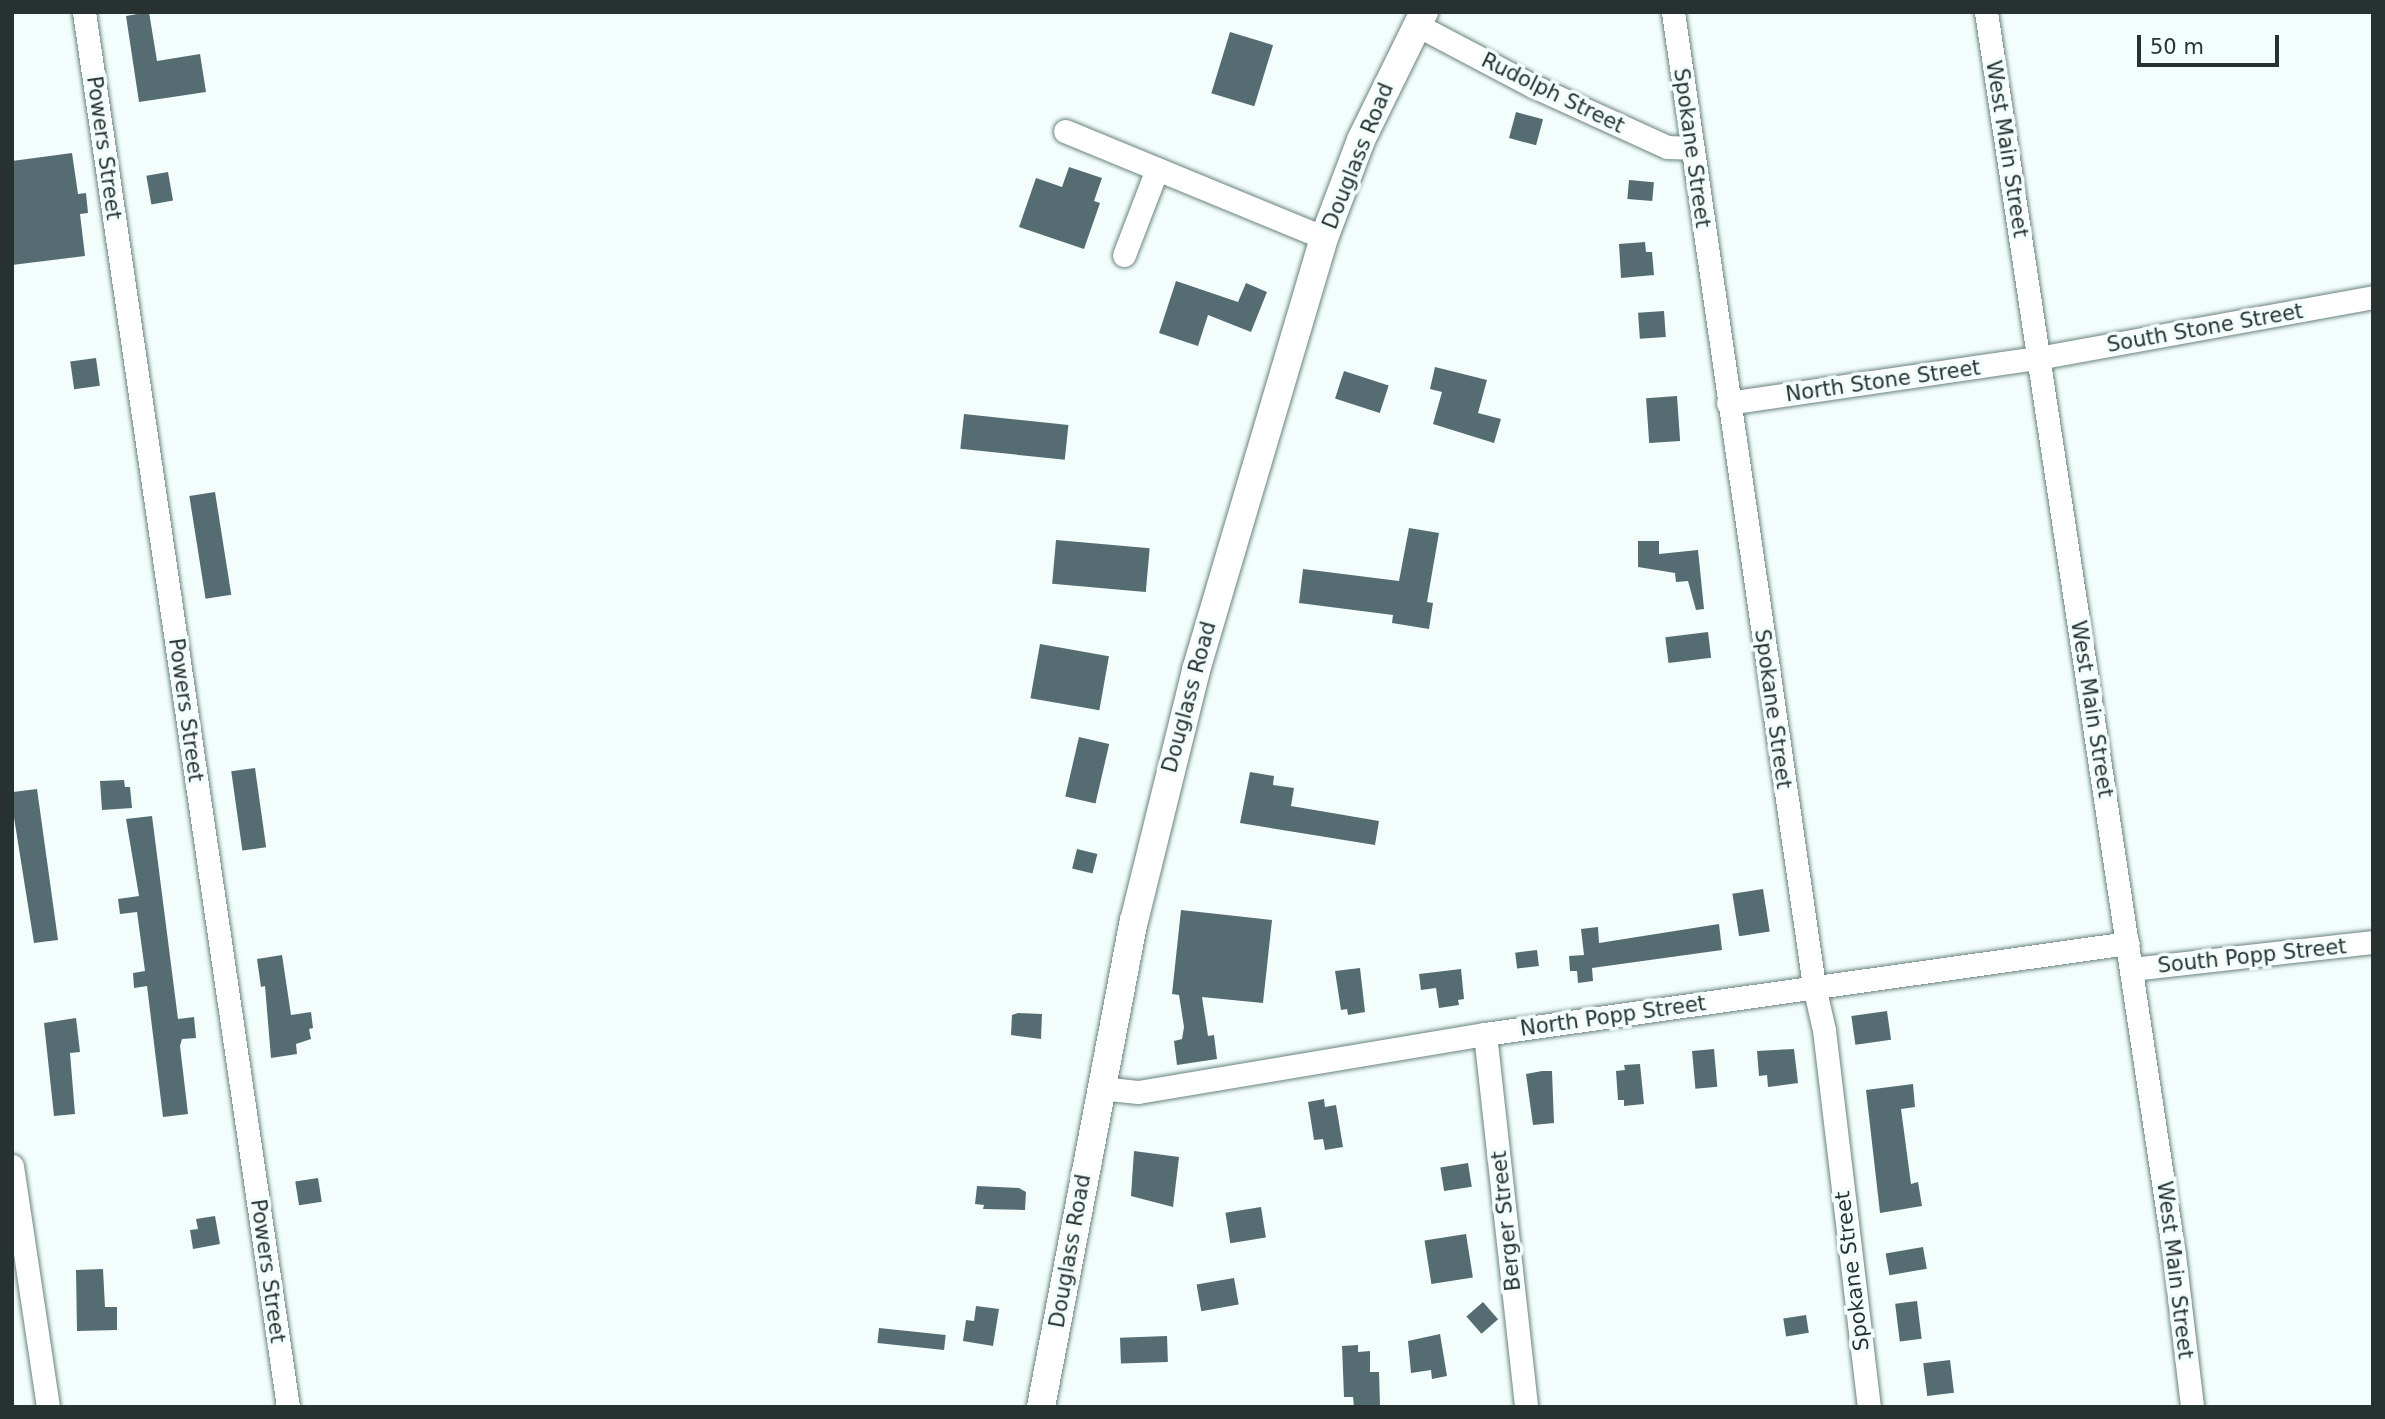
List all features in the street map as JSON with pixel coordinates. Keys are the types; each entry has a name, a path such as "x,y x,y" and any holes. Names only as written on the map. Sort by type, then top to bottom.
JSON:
{"main road":[{"name":"Douglass Road","path":"1041,1407 1100,1088 1149,852 1182,722 1324,238 1361,141 1421,18"}],"street":[{"name":"Powers Street","path":"84,12 288,1407"},
{"name":"Spokane Street","path":"1673,12 1814,986 1824,1030 1869,1407"},
{"name":"West Main Street","path":"1986,12 2132,969 2192,1407"},
{"name":"Rudolph Street","path":"1421,18 1531,85 1667,148 1692,148"},
{"path":"1065,131 1324,238"},
{"path":"1124,255 1157,169"},
{"name":"South Stone Street","path":"2038,358 2373,297"},
{"name":"North Stone Street","path":"1728,404 2038,358"},
{"name":"South Popp Street","path":"2132,969 2373,942"},
{"name":"North Popp Street","path":"1100,1088 1138,1092 1485,1034 2128,943"},
{"name":"Berger Street","path":"1485,1034 1526,1407"},
{"path":"12,1169 48,1407"}],"building":[{"path":"149,12 157,61 200,54 206,92 139,102 126,16"},
{"path":"1230,32 1273,45 1254,106 1211,93"},
{"path":"1516,112 1543,119 1536,145 1509,138"},
{"path":"72,153 78,194 86,193 88,213 80,214 85,256 12,265 12,161"},
{"path":"1069,167 1102,178 1094,201 1100,203 1084,249 1019,227 1036,178 1062,187"},
{"path":"168,172 173,201 151,204 146,176"},
{"path":"1629,180 1654,182 1652,201 1627,199"},
{"path":"1645,242 1646,252 1652,252 1654,275 1621,278 1619,244"},
{"path":"1176,281 1238,302 1246,283 1267,292 1251,332 1208,315 1198,346 1159,333"},
{"path":"1664,311 1666,337 1640,339 1638,313"},
{"path":"96,358 100,386 74,389 70,362"},
{"path":"1435,367 1487,380 1478,413 1501,419 1494,443 1433,424 1442,392 1430,389"},
{"path":"1344,371 1389,386 1380,413 1335,399"},
{"path":"1677,396 1680,441 1649,443 1646,398"},
{"path":"964,414 1068,425 1065,460 960,449"},
{"path":"215,492 231,595 206,599 189,496"},
{"path":"1409,528 1439,533 1427,602 1433,603 1429,629 1392,623 1393,615 1299,603 1303,569 1399,581"},
{"path":"1056,540 1150,548 1146,592 1052,584"},
{"path":"1638,541 1659,541 1659,554 1698,550 1704,609 1696,610 1688,581 1676,582 1675,573 1638,567"},
{"path":"1708,632 1711,658 1668,663 1665,637"},
{"path":"1040,644 1109,656 1099,710 1030,698"},
{"path":"1079,737 1109,744 1095,803 1065,796"},
{"path":"255,768 266,847 242,851 231,771"},
{"path":"1250,772 1274,776 1273,785 1294,788 1291,806 1379,821 1375,845 1240,823"},
{"path":"124,780 125,787 130,787 132,808 102,810 100,781"},
{"path":"37,789 58,940 34,943 12,805 13,792"},
{"path":"152,816 178,1019 194,1017 196,1038 182,1039 180,1046 188,1114 163,1117 147,986 134,988 133,973 145,971 137,912 120,914 118,899 139,896 126,819"},
{"path":"1077,849 1097,854 1093,873 1072,868"},
{"path":"1763,889 1770,931 1739,936 1732,894"},
{"path":"1181,910 1272,920 1263,1003 1202,997 1208,1036 1214,1035 1217,1059 1177,1065 1174,1041 1182,1039 1184,1027 1179,995 1172,994"},
{"path":"1719,924 1722,950 1592,968 1593,981 1578,983 1577,971 1570,971 1569,956 1584,955 1581,929 1598,927 1599,943"},
{"path":"1537,950 1539,966 1517,969 1515,953"},
{"path":"282,955 291,1015 311,1012 313,1028 309,1029 311,1039 296,1044 297,1054 271,1058 265,986 261,987 257,959"},
{"path":"1360,968 1365,1012 1348,1015 1347,1009 1341,1010 1335,971"},
{"path":"1461,969 1464,999 1458,1000 1459,1005 1439,1008 1436,988 1421,990 1419,974"},
{"path":"1887,1011 1891,1040 1855,1045 1851,1016"},
{"path":"1042,1014 1041,1039 1011,1035 1012,1015"},
{"path":"76,1018 80,1052 70,1053 75,1114 54,1116 44,1023"},
{"path":"1714,1049 1717,1087 1695,1089 1692,1051"},
{"path":"1794,1049 1798,1083 1768,1087 1767,1075 1759,1076 1757,1051"},
{"path":"1640,1064 1644,1104 1624,1106 1624,1100 1618,1100 1616,1071 1625,1070 1624,1065"},
{"path":"1552,1071 1554,1123 1533,1125 1526,1074"},
{"path":"1913,1084 1915,1107 1901,1109 1911,1184 1918,1182 1922,1206 1880,1213 1866,1090"},
{"path":"1324,1099 1325,1107 1336,1105 1343,1147 1325,1150 1323,1139 1314,1140 1308,1102"},
{"path":"1134,1151 1179,1157 1173,1207 1131,1196"},
{"path":"1468,1163 1472,1187 1444,1191 1440,1167"},
{"path":"318,1178 322,1202 299,1205 295,1182"},
{"path":"977,1186 1019,1188 1026,1192 1025,1210 983,1209 984,1205 975,1204"},
{"path":"1261,1207 1266,1238 1230,1243 1225,1213"},
{"path":"215,1216 220,1244 193,1249 190,1230 198,1229 196,1219"},
{"path":"1466,1234 1473,1277 1431,1284 1425,1241"},
{"path":"1923,1247 1927,1269 1889,1275 1886,1254"},
{"path":"103,1269 105,1307 117,1307 117,1330 77,1331 76,1270"},
{"path":"1234,1278 1239,1305 1201,1311 1197,1285"},
{"path":"1917,1301 1922,1339 1900,1341 1895,1304"},
{"path":"1483,1302 1498,1319 1481,1334 1466,1316"},
{"path":"976,1306 999,1309 993,1346 963,1341 966,1320 974,1321"},
{"path":"1806,1315 1809,1333 1786,1336 1783,1319"},
{"path":"879,1328 946,1335 944,1350 877,1343"},
{"path":"1440,1334 1447,1376 1432,1379 1431,1370 1411,1373 1408,1341"},
{"path":"1167,1336 1168,1362 1121,1364 1120,1338"},
{"path":"1358,1345 1358,1352 1370,1351 1370,1372 1379,1372 1380,1405 1376,1407 1354,1407 1353,1397 1344,1397 1342,1346"},
{"path":"1950,1360 1954,1393 1927,1396 1923,1363"}]}
